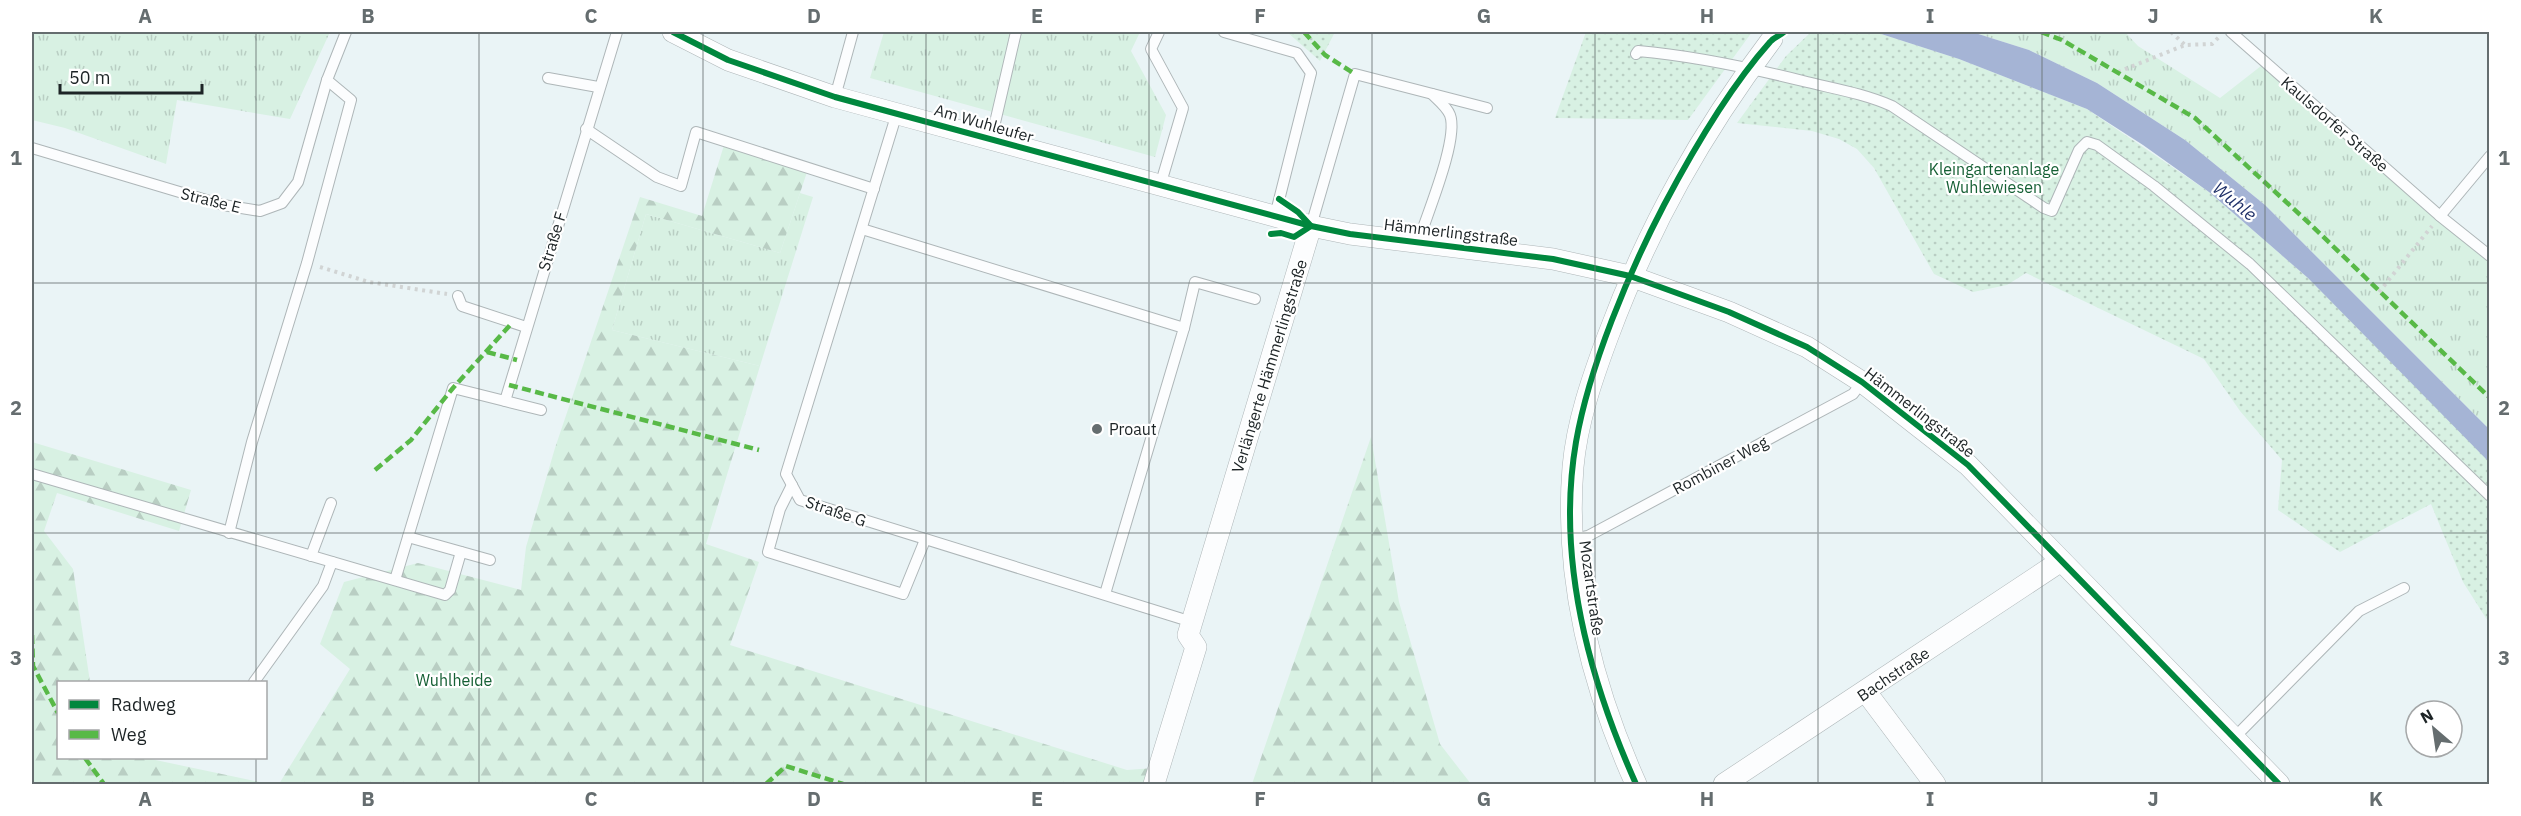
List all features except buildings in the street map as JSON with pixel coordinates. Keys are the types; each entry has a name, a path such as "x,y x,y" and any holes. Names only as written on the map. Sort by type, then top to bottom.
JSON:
{"street":[{"name":"Am Wuhleufer","path":"673,32 728,60 835,97 1293,221"},
{"name":"Mozartstraße","path":"1636,784 1610,723 1588,655 1576,589 1572,539 1576,441 1590,384 1630,276 1676,183 1750,68 1772,39"},
{"name":"Hämmerlingstraße","path":"1293,221 1350,234 1419,240 1553,259 1630,276 1729,312 1807,347 1862,382 1968,465 2279,784"},
{"name":"Verlängerte Hämmerlingstraße","path":"1154,784 1196,647 1188,635 1293,221"},
{"name":"Bachstraße","path":"1724,784 2061,561"},
{"path":"1866,692 1935,784"}],"lane":[{"name":"Straße E","path":"32,148 223,205 260,211 282,203 298,182 327,80 346,32"},
{"name":"Straße F","path":"504,401 598,87 617,32"},
{"path":"835,97 853,32"},
{"path":"991,140 1016,32"},
{"path":"1158,32 1151,49 1183,108 1160,186"},
{"path":"1224,32 1298,53 1311,73 1293,221"},
{"name":"Kaulsdorfer Straße","path":"2230,32 2440,216 2490,256"},
{"path":"1636,54 1638,51 1674,54 1750,68 1872,98 1892,106 2044,208 2052,211 2079,150 2087,142 2097,145 2154,186 2250,264 2490,496"},
{"name":"Verlängerte Hämmerlingstraße","path":"1293,221 1355,74 1486,108"},
{"path":"548,78 598,87"},
{"path":"229,532 252,442 307,263 351,100 327,80"},
{"path":"1419,240 1448,154 1453,127 1450,114 1432,94"},
{"name":"Straße G","path":"897,112 786,474 800,500 1192,622"},
{"path":"586,129 657,177 681,186 696,132 874,189"},
{"path":"2440,216 2490,156"},
{"path":"862,230 1184,328"},
{"path":"1105,594 1184,328 1195,282 1255,299"},
{"path":"458,296 462,306 526,327"},
{"name":"Rombiner Weg","path":"1572,539 1588,536 1853,394 1862,382"},
{"path":"395,580 453,388 542,411"},
{"path":"32,474 182,520 445,595 450,590 461,552"},
{"path":"792,485 780,509 768,552 903,594 925,540"},
{"path":"311,556 331,503"},
{"path":"408,537 490,560"},
{"path":"255,681 323,586 332,562"},
{"path":"2234,738 2359,611 2404,588"}],"path":[{"path":"2171,32 2185,45"},
{"path":"2118,72 2185,45 2212,44 2225,32"},
{"path":"2379,292 2440,216"},
{"path":"307,263 369,282 458,296"}],"green space":[{"path":"32,32 330,32 290,119 177,100 166,164 65,128 32,120"},
{"path":"884,32 1140,32 1131,51 1166,115 1155,157 870,78"},
{"path":"1287,32 1335,32 1320,61"},
{"path":"1586,32 1752,32 1688,120 1555,118"},
{"name":"Kleingartenanlage Wuhlewiesen","path":"1811,32 1875,32 1959,59 2087,109 2209,192 2308,278 2489,461 2489,623 2463,582 2431,504 2340,552 2278,510 2282,460 2240,411 2204,359 2026,273 2007,285 1973,292 1934,274 1874,168 1857,149 1839,139 1812,131 1737,123 1786,56"},
{"path":"1972,32 2125,32 2138,46 2220,98 2261,66 2489,258 2489,429 2265,205 2185,140 2097,83 2029,50"},
{"name":"Wuhlheide","path":"725,142 808,169 780,253 646,214 612,330 760,366 706,544 759,562 730,645 1127,770 1167,767 1162,784 279,784 350,669 320,644 344,582 418,563 521,590 526,547 555,448 640,197 702,216"},
{"path":"800,193 813,197 760,366 612,330 646,214 780,253"},
{"path":"1371,437 1399,602 1440,744 1471,784 1252,784"},
{"path":"32,442 191,490 179,531 57,493 44,531 73,569 90,681 57,681 57,759 151,759 269,784 32,784"}],"water":[{"name":"Wuhle","path":"1875,32 1972,32 2029,50 2097,83 2185,140 2265,205 2489,429 2489,462 2308,278 2209,192 2143,145 2087,109 1959,59"}],"marked path":[{"path":"1304,32 1325,55 1355,74"},
{"path":"2041,32 2062,40 2195,118 2309,223 2490,398"},
{"path":"375,470 411,440 453,388 512,323"},
{"path":"487,352 517,360"},
{"path":"509,385 759,450"},
{"path":"32,635 33,666 57,711"},
{"path":"86,759 104,784"},
{"path":"766,784 786,766 843,784"}],"cycle path":[{"path":"673,32 728,60 835,97 1311,226 1350,234 1553,259 1630,276 1729,312 1807,347 1862,382 1968,465 2279,784"},
{"path":"1636,784 1604,703 1581,617 1570,530 1571,486 1576,442 1600,352 1637,260 1664,205 1699,141 1726,99 1770,42 1784,32"},
{"path":"1271,234 1281,233 1294,237 1311,226 1298,212 1279,199"}],"place":[{"name":"Proaut","path":"1097,429"}]}
